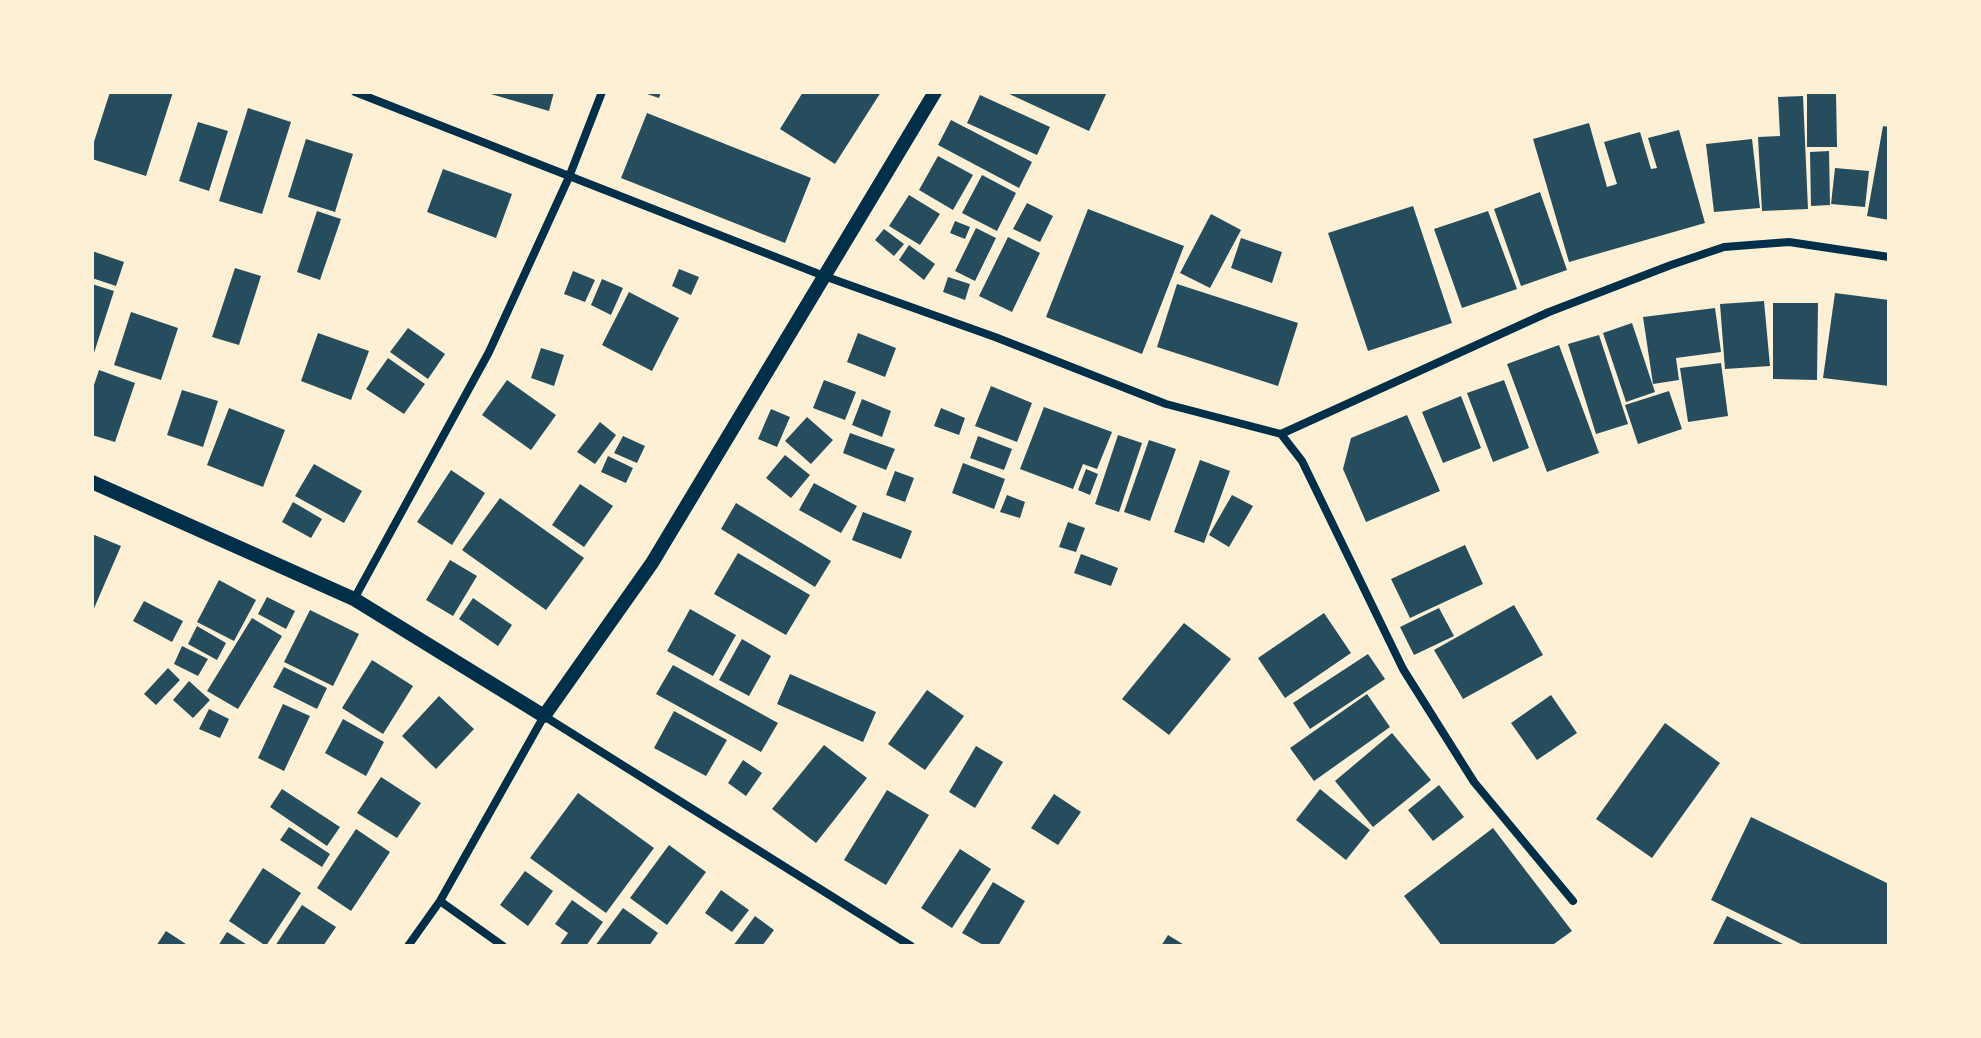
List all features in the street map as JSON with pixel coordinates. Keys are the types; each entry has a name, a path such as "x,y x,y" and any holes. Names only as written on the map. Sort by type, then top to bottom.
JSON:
{"street":[{"path":"355,92 824,276 995,337 1166,404 1281,434 1302,461 1403,669 1474,782 1573,901"},
{"path":"354,599 489,352 569,177 602,92"},
{"path":"408,946 440,901 544,716 652,563 935,92"},
{"path":"1281,434 1549,312 1724,247 1789,242 1889,257"},
{"path":"92,482 354,599 911,946"},
{"path":"440,901 503,946"}],"building":[{"path":"110,92 173,92 146,176 92,159 92,148"},
{"path":"484,92 554,92 549,111"},
{"path":"641,92 661,92 659,98"},
{"path":"803,92 881,92 835,164 780,129"},
{"path":"1005,92 1107,92 1089,131"},
{"path":"1807,92 1836,92 1837,147 1807,147"},
{"path":"980,95 1050,127 1037,155 967,123"},
{"path":"1803,96 1808,209 1762,211 1758,137 1780,136 1778,97"},
{"path":"248,108 291,122 262,214 219,201"},
{"path":"647,113 811,178 785,243 621,178"},
{"path":"951,120 1032,162 1019,188 938,145"},
{"path":"198,122 228,131 209,191 179,181"},
{"path":"1589,123 1607,187 1617,184 1604,142 1640,132 1651,169 1657,168 1648,138 1679,130 1705,223 1569,262 1533,139"},
{"path":"1883,126 1889,127 1889,220 1867,216"},
{"path":"306,139 353,154 335,212 288,197"},
{"path":"1752,139 1760,208 1714,212 1706,144"},
{"path":"1829,151 1830,205 1811,206 1810,152"},
{"path":"938,156 973,175 953,210 919,190"},
{"path":"1835,168 1869,171 1865,207 1831,204"},
{"path":"443,169 512,194 496,238 427,212"},
{"path":"982,175 1016,193 997,231 962,213"},
{"path":"1540,192 1567,270 1521,286 1494,209"},
{"path":"909,195 940,214 920,245 889,226"},
{"path":"1027,203 1053,216 1040,242 1013,229"},
{"path":"1413,206 1452,323 1368,351 1328,233"},
{"path":"1088,209 1184,246 1142,354 1046,317"},
{"path":"317,211 341,219 320,280 297,272"},
{"path":"1488,211 1517,289 1462,308 1434,229"},
{"path":"1211,214 1241,230 1210,288 1180,273"},
{"path":"955,221 970,227 965,239 950,233"},
{"path":"976,228 996,238 975,281 955,271"},
{"path":"884,229 904,244 894,256 875,240"},
{"path":"1008,237 1040,253 1012,312 979,296"},
{"path":"1241,238 1282,252 1272,283 1231,268"},
{"path":"909,245 935,264 924,280 899,260"},
{"path":"92,251 124,262 116,286 92,278"},
{"path":"235,268 261,276 239,345 212,337"},
{"path":"679,269 699,277 691,295 672,286"},
{"path":"573,271 595,280 585,302 564,294"},
{"path":"948,277 970,284 965,300 943,292"},
{"path":"602,279 623,288 611,315 591,305"},
{"path":"92,284 114,291 93,356 92,356"},
{"path":"1177,284 1298,323 1278,386 1157,347"},
{"path":"629,292 679,318 652,371 602,345"},
{"path":"1835,293 1889,300 1889,386 1823,378"},
{"path":"1764,301 1770,366 1725,369 1720,304"},
{"path":"1773,303 1818,303 1817,380 1773,379"},
{"path":"1715,308 1721,352 1676,358 1679,380 1653,384 1643,317"},
{"path":"131,312 178,328 161,380 114,365"},
{"path":"1632,323 1655,392 1626,402 1603,333"},
{"path":"408,328 445,354 428,379 390,352"},
{"path":"318,333 369,351 351,400 301,381"},
{"path":"858,333 896,348 885,377 847,362"},
{"path":"1599,335 1628,424 1596,434 1568,344"},
{"path":"1559,345 1599,453 1547,472 1507,364"},
{"path":"541,348 564,355 554,386 531,378"},
{"path":"388,358 425,384 404,414 366,389"},
{"path":"1721,363 1728,416 1688,422 1680,368"},
{"path":"99,370 135,383 115,442 92,435 92,391"},
{"path":"507,380 556,415 531,450 482,415"},
{"path":"824,380 856,392 845,420 813,408"},
{"path":"1504,380 1529,448 1493,462 1467,393"},
{"path":"991,386 1032,403 1017,442 975,426"},
{"path":"182,390 218,401 203,447 167,435"},
{"path":"1669,391 1682,429 1638,444 1625,405"},
{"path":"1461,396 1481,448 1443,463 1422,412"},
{"path":"862,399 891,411 882,437 852,425"},
{"path":"1044,407 1112,432 1097,469 1083,464 1073,489 1020,469"},
{"path":"229,408 285,430 263,487 207,465"},
{"path":"941,408 965,418 959,435 934,426"},
{"path":"771,409 790,417 777,447 758,439"},
{"path":"1407,415 1440,491 1366,522 1343,469 1351,438"},
{"path":"807,417 833,440 811,464 785,441"},
{"path":"600,422 616,435 595,464 577,452"},
{"path":"850,433 895,449 886,470 843,453"},
{"path":"1118,435 1142,443 1119,512 1095,504"},
{"path":"623,436 645,446 637,463 614,453"},
{"path":"978,436 1012,449 1004,470 970,458"},
{"path":"1149,440 1176,449 1150,521 1124,512"},
{"path":"785,455 810,475 791,498 766,478"},
{"path":"608,456 633,468 626,483 601,472"},
{"path":"1200,460 1230,471 1204,543 1174,532"},
{"path":"963,463 1005,479 994,509 952,493"},
{"path":"314,464 362,491 344,523 295,496"},
{"path":"1086,469 1098,474 1090,495 1078,490"},
{"path":"451,470 485,493 452,545 417,522"},
{"path":"895,471 914,478 905,502 886,495"},
{"path":"814,483 857,506 841,533 799,510"},
{"path":"580,484 613,506 584,547 552,525"},
{"path":"1007,495 1025,502 1020,518 1000,512"},
{"path":"1232,495 1253,506 1229,547 1209,535"},
{"path":"500,498 584,558 546,610 462,550"},
{"path":"293,502 322,519 311,538 282,522"},
{"path":"736,503 831,561 815,587 721,529"},
{"path":"863,512 912,531 901,559 852,540"},
{"path":"1068,522 1085,528 1076,552 1059,547"},
{"path":"92,534 121,546 92,613"},
{"path":"1465,545 1483,584 1410,618 1391,579"},
{"path":"738,553 810,595 786,635 714,594"},
{"path":"1081,554 1118,568 1111,586 1074,573"},
{"path":"450,560 477,576 453,616 426,600"},
{"path":"219,580 256,600 234,641 197,622"},
{"path":"267,597 295,611 286,629 258,614"},
{"path":"473,598 512,625 498,646 459,619"},
{"path":"144,601 183,621 172,642 133,621"},
{"path":"1514,605 1543,655 1463,699 1434,650"},
{"path":"1439,608 1454,636 1414,655 1400,627"},
{"path":"690,609 736,635 713,676 667,651"},
{"path":"310,610 359,634 333,686 284,662"},
{"path":"1324,613 1351,653 1285,698 1258,658"},
{"path":"252,618 282,636 238,709 207,691"},
{"path":"1184,623 1231,659 1169,735 1122,699"},
{"path":"197,626 226,643 217,660 188,644"},
{"path":"742,639 771,656 749,696 719,680"},
{"path":"182,646 208,659 198,676 174,664"},
{"path":"1368,654 1385,679 1310,729 1293,703"},
{"path":"372,660 413,686 383,734 342,708"},
{"path":"673,665 778,723 761,752 656,694"},
{"path":"284,667 327,688 317,709 273,687"},
{"path":"168,668 180,680 156,705 144,694"},
{"path":"790,674 876,712 863,742 777,704"},
{"path":"189,681 210,700 193,718 173,700"},
{"path":"927,690 964,716 925,770 888,744"},
{"path":"1367,694 1390,727 1314,781 1290,748"},
{"path":"1551,695 1577,733 1537,760 1511,723"},
{"path":"439,696 474,729 436,769 402,736"},
{"path":"283,704 310,716 284,771 258,758"},
{"path":"209,709 229,719 220,738 199,729"},
{"path":"674,711 727,740 706,776 654,748"},
{"path":"343,719 384,742 366,776 325,753"},
{"path":"1665,723 1720,763 1652,858 1596,819"},
{"path":"1392,733 1431,780 1373,827 1335,781"},
{"path":"824,745 867,778 816,843 772,809"},
{"path":"976,746 1003,762 975,808 949,792"},
{"path":"743,760 762,773 746,796 728,783"},
{"path":"381,777 421,803 397,838 357,813"},
{"path":"1439,785 1464,817 1433,841 1408,810"},
{"path":"282,789 340,827 327,846 270,807"},
{"path":"1320,789 1370,830 1346,860 1296,820"},
{"path":"887,790 929,815 886,885 844,860"},
{"path":"578,793 654,848 606,913 530,858"},
{"path":"1054,794 1081,812 1058,845 1031,828"},
{"path":"1751,817 1889,884 1889,946 1805,946 1711,900"},
{"path":"289,827 330,854 322,867 280,840"},
{"path":"1493,828 1572,931 1551,946 1442,946 1404,896"},
{"path":"356,829 390,852 351,911 317,888"},
{"path":"669,845 706,872 667,925 630,898"},
{"path":"960,849 991,869 952,928 921,908"},
{"path":"263,868 301,893 266,946 229,921"},
{"path":"525,871 553,891 528,926 500,905"},
{"path":"993,882 1025,901 998,946 985,946 962,933"},
{"path":"721,890 749,910 732,932 705,913"},
{"path":"572,900 603,922 586,946 559,946 568,933 555,924"},
{"path":"302,905 336,927 323,946 275,946"},
{"path":"623,908 658,933 649,946 595,946"},
{"path":"755,916 774,930 762,946 733,946"},
{"path":"1727,916 1787,946 1712,946"},
{"path":"166,931 189,946 156,946"},
{"path":"227,932 249,946 218,946"},
{"path":"1168,935 1186,946 1161,946"}]}
